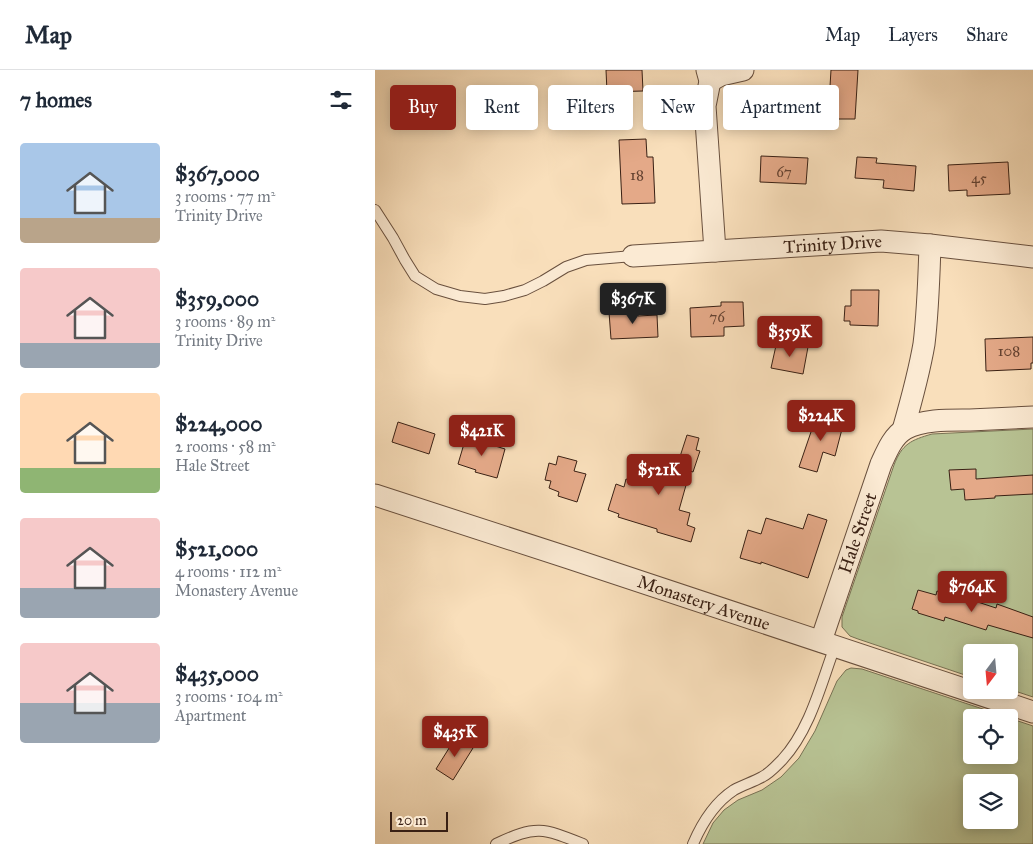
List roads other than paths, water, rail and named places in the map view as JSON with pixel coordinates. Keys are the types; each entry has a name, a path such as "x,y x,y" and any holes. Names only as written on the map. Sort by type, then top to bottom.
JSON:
{"street":[{"path":"715,251 705,106 709,76 743,70"},
{"name":"Trinity Drive","path":"633,256 881,242 930,245 1033,257"},
{"name":"Hale Street","path":"828,644 881,464 894,440 903,430 918,373 928,303 930,245"},
{"path":"903,430 914,425 937,421 1033,417"},
{"name":"Monastery Avenue","path":"375,495 1033,712"}],"lane":[{"path":"375,210 415,276 436,289 460,296 485,299 504,296 525,290 566,267 586,260 633,256"},
{"path":"693,844 704,822 719,802 735,790 763,776 772,769 784,758 797,740 808,719 828,644"},
{"path":"496,844 514,835 538,830 555,833 583,844"}]}
